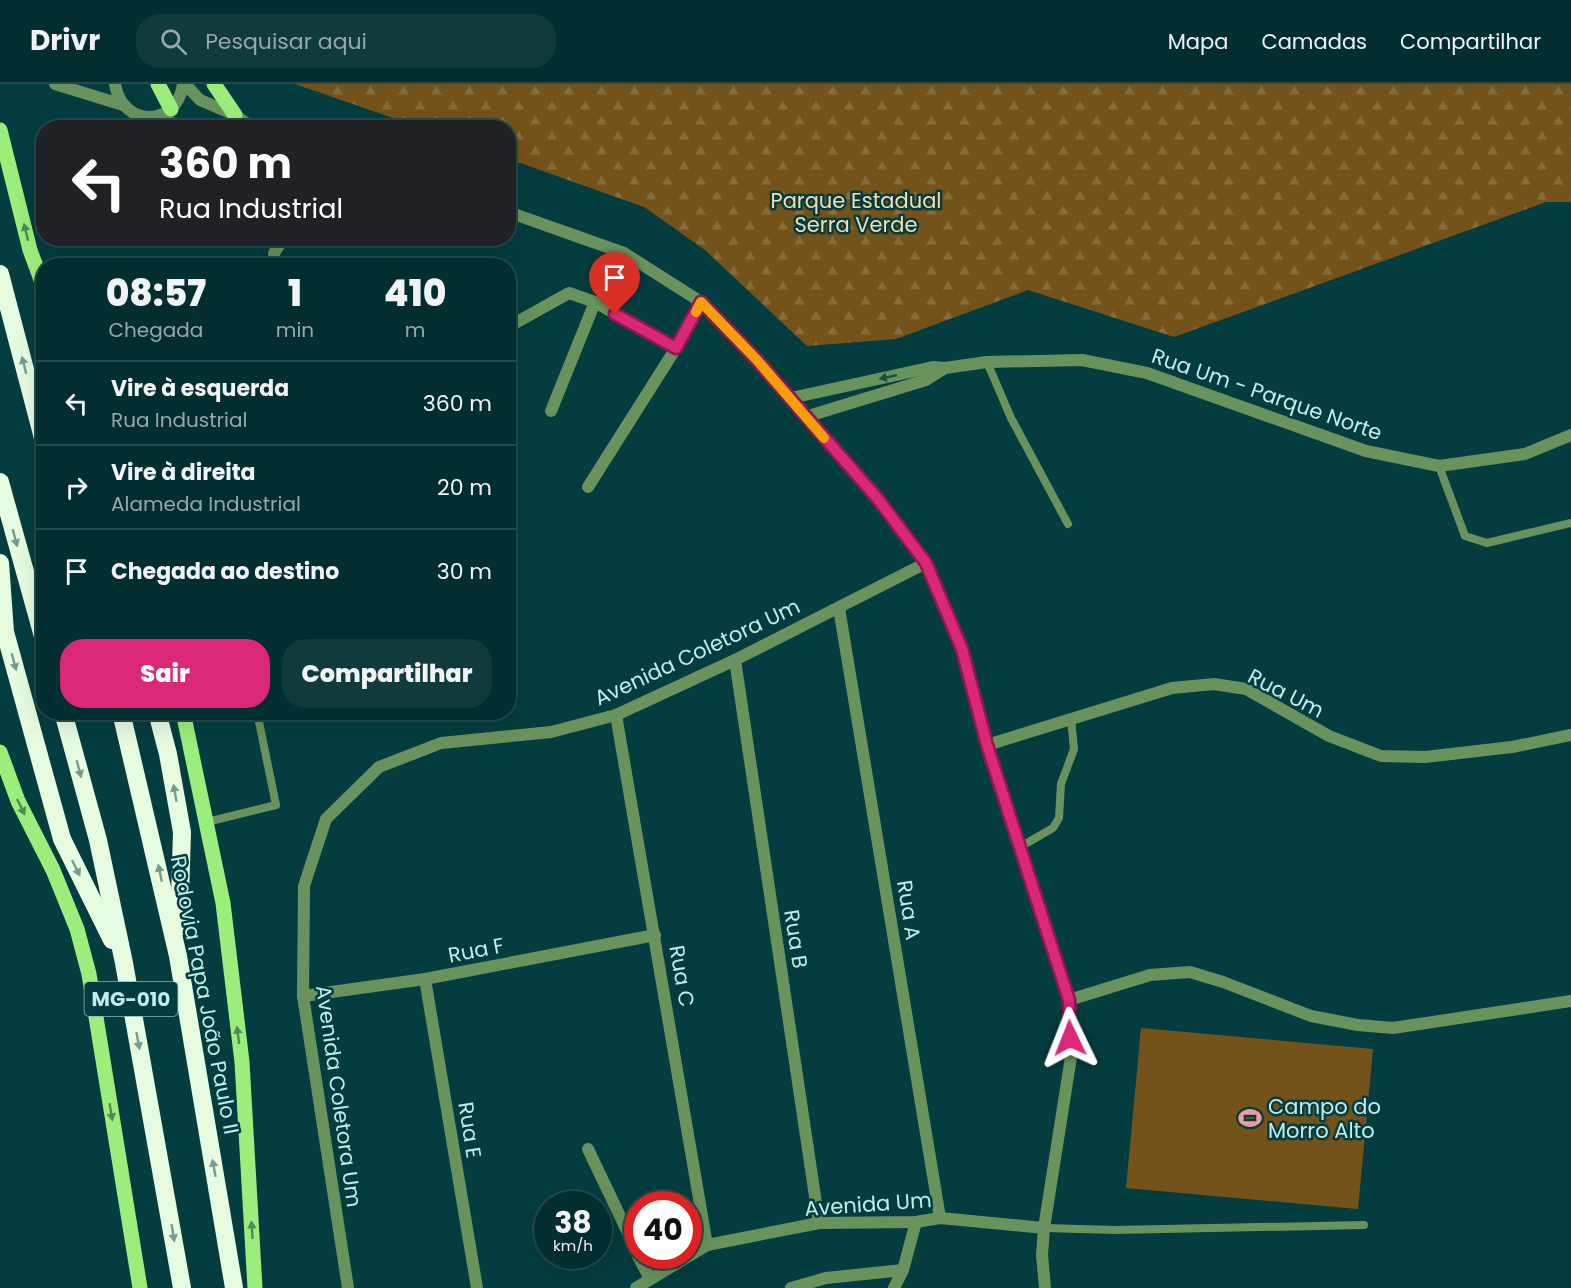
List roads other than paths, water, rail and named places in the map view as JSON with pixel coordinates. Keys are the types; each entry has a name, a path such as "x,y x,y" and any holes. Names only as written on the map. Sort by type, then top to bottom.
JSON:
{"highway":[{"path":"0,274 36,411"},
{"path":"0,482 36,611"},
{"path":"0,562 5,632 62,839 124,963"},
{"name":"MG-010","path":"65,720 98,840 124,963 182,1288"},
{"name":"Rodovia Papa João Paulo II","path":"123,720 178,956 234,1288"},
{"path":"159,720 168,754 182,832 178,956"}],"main road":[{"path":"158,84 171,109"},
{"path":"214,84 235,115"},
{"path":"0,130 36,266"},
{"path":"185,720 223,903 242,1062 255,1288"},
{"name":"MG-010","path":"0,752 18,801 53,870 77,929 89,974 140,1288"}],"street":[{"path":"116,84 123,105"},
{"path":"152,117 171,109 178,102 184,84 200,100 242,120"},
{"path":"60,85 123,105 132,112 161,120"},
{"path":"516,215 624,253 701,302 790,398 878,499 926,563 962,649 987,745 1069,1000 1071,1058 1044,1228 1042,1255 1045,1288"},
{"path":"516,323 569,293 595,302 676,348"},
{"path":"551,411 595,302"},
{"path":"588,487 676,348 701,302"},
{"name":"Rua Um - Parque Norte","path":"790,398 922,369 987,362 1082,360 1148,373 1366,451 1439,466 1525,454 1571,435"},
{"name":"Rua Um - Parque Norte","path":"805,417 926,380 945,368"},
{"name":"Avenida Coletora Um","path":"348,1288 303,996 304,886 326,819 379,767 441,743 551,732 616,715 735,660 926,563"},
{"name":"Rua A","path":"839,608 940,1218"},
{"name":"Rua B","path":"735,660 819,1223"},
{"name":"Rua Um","path":"987,745 1172,688 1214,684 1246,689 1329,736 1381,756 1425,757 1512,747 1571,735"},
{"name":"Rua C","path":"616,715 707,1245"},
{"name":"Rua F","path":"303,996 425,979 655,935"},
{"path":"1069,1000 1150,975 1190,972 1223,982 1311,1016 1358,1025 1394,1028 1571,1001"},
{"name":"Rua E","path":"425,979 477,1288"},
{"path":"588,1149 624,1225"},
{"name":"Avenida Um","path":"636,1288 707,1245 819,1223 915,1222 940,1218 1044,1228"},
{"path":"894,1288 903,1270 915,1222"},
{"path":"645,1269 650,1279"},
{"path":"791,1288 826,1278 903,1270"}],"lane":[{"path":"987,362 1011,418 1068,524"},
{"path":"1439,466 1465,536 1473,541 1487,543 1571,523"},
{"path":"1020,847 1053,828 1059,818 1060,784 1074,749 1071,718"},
{"path":"207,822 276,805 259,720"},
{"path":"1044,1228 1115,1230 1364,1224"}],"place":[{"name":"Campo do Morro Alto","path":"1250,1118"}],"park label":[{"name":"Parque Estadual Serra Verde","path":"856,212"}]}
